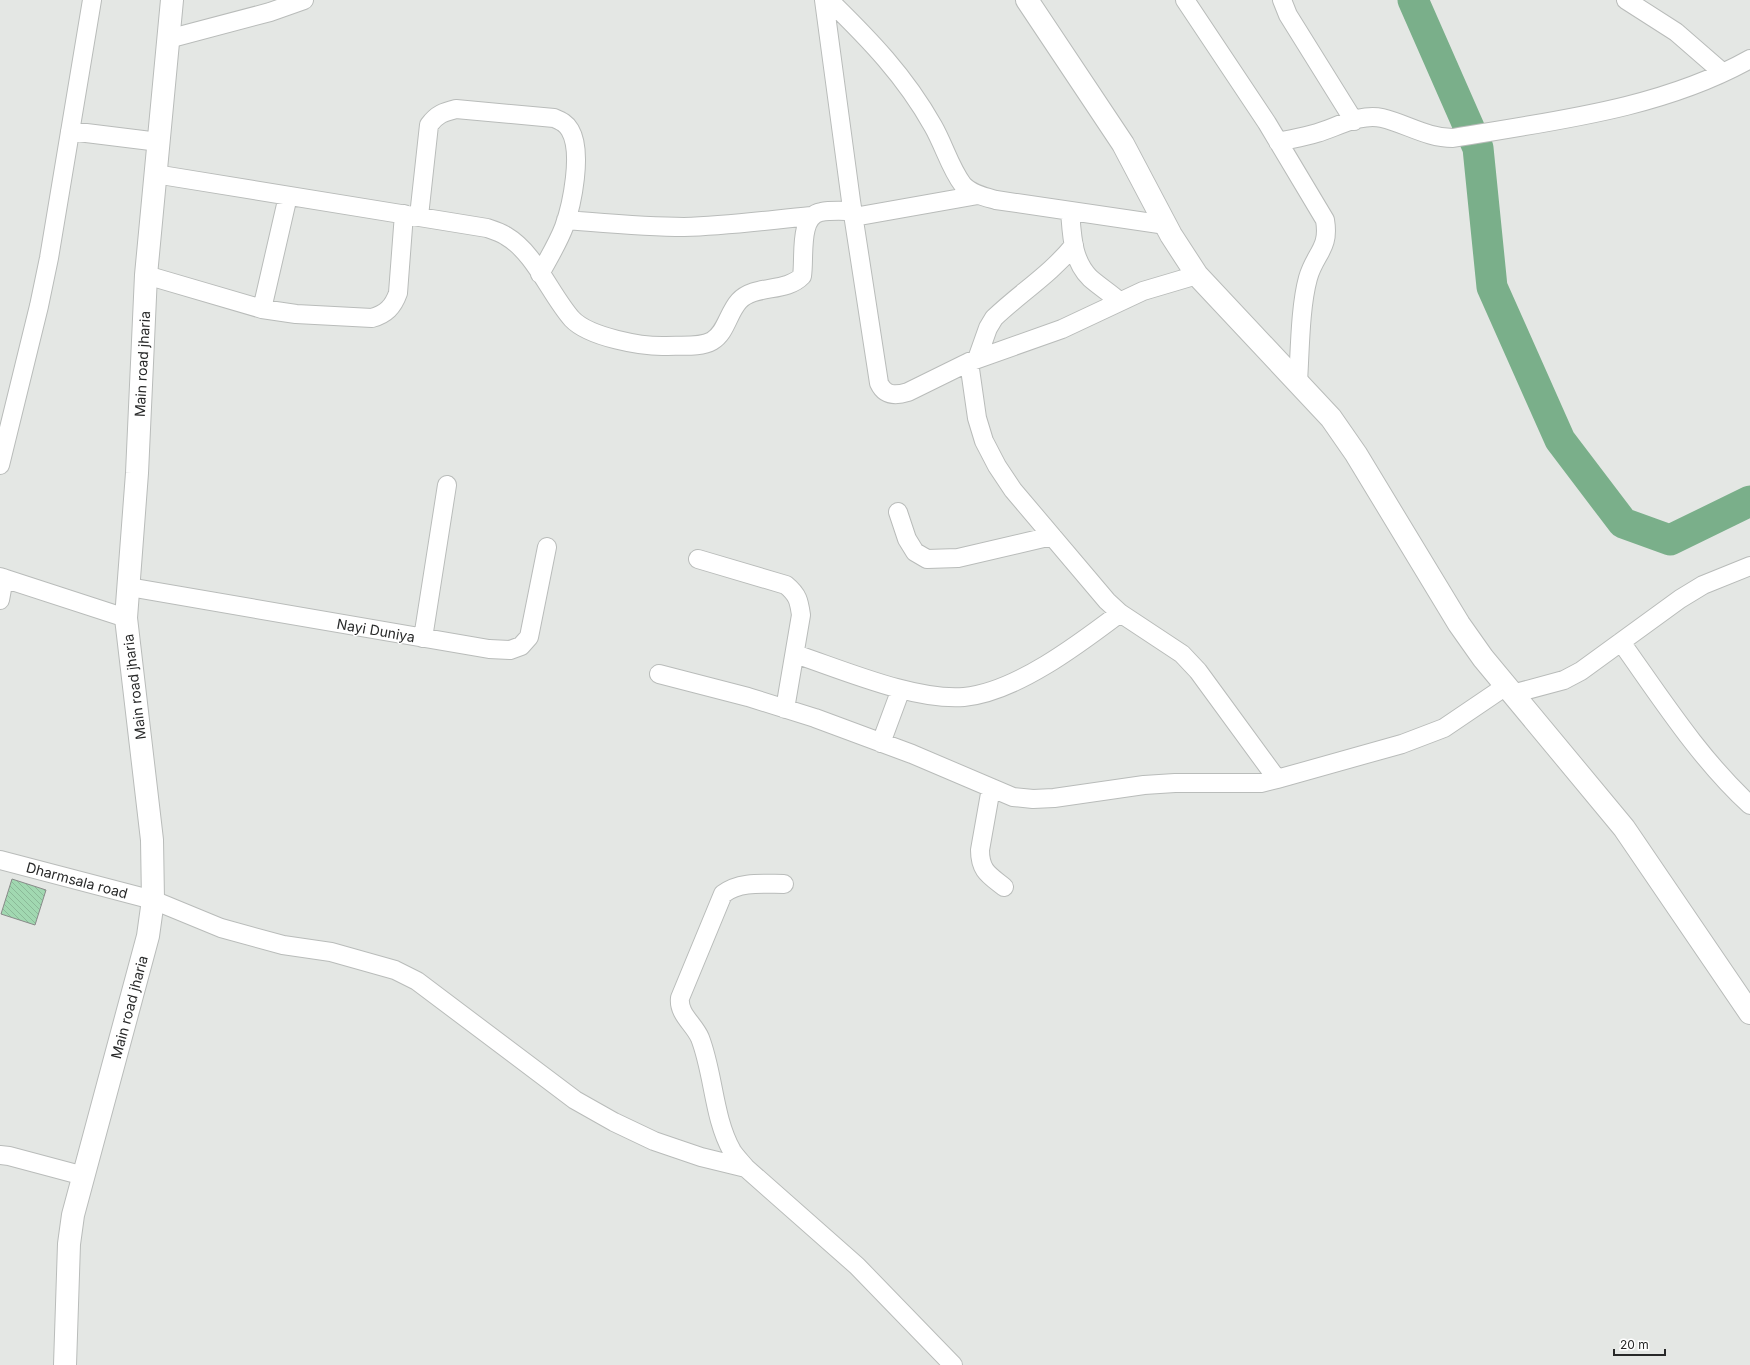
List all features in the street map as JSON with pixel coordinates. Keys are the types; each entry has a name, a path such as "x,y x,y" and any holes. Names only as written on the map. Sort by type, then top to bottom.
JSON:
{"street":[{"path":"0,465 39,306 92,0"},
{"name":"Main road jharia","path":"65,1365 69,1244 73,1215 148,936 153,900 152,840 126,618 137,473 146,275 172,0"},
{"path":"168,39 270,12 304,0"},
{"path":"824,0 853,214 879,383 882,390 888,394 897,395 973,360 1062,329 1143,291 1197,275"},
{"path":"829,0 869,39 893,66 912,92 933,126 955,172 964,187 978,195 996,200 1166,225"},
{"path":"1027,0 1123,144 1166,225 1197,275 1330,418 1356,454 1459,624 1483,658 1624,828 1750,1013"},
{"path":"1184,0 1278,142 1325,220 1327,230 1326,242 1308,277 1304,302 1298,382"},
{"path":"1282,0 1288,15 1354,121"},
{"path":"1626,0 1676,32 1722,72"},
{"path":"1278,142 1316,134 1368,117 1382,118 1427,135 1440,138 1453,138 1550,121 1636,104 1685,88 1750,59"},
{"path":"146,275 262,309 296,314 372,318 383,315 394,304 398,293 411,215 429,124 435,117 442,113 456,109 554,118 564,122 571,131 576,155 574,190 566,220 554,248 540,274"},
{"path":"70,131 158,142"},
{"path":"155,174 487,228 507,236 526,253 572,320 584,329 595,334 657,346 703,344 711,342 719,336 739,301 750,294 791,285 798,281 802,276 805,230 807,222 812,216"},
{"path":"566,220 658,227 709,226 812,216 820,212 853,214 978,195"},
{"path":"262,309 288,196"},
{"path":"1070,211 1074,245 1080,263 1090,277 1119,301"},
{"path":"1074,245 1050,270 994,318 973,360 973,394 984,442 997,466 1013,490 1107,601 1120,613 1182,654 1198,671 1277,779"},
{"path":"423,638 447,485"},
{"path":"898,512 907,539 915,552 927,559 958,558 1052,536"},
{"name":"Nayi Duniya","path":"129,587 489,649 510,650 521,646 529,637 547,547"},
{"path":"698,559 786,585 794,592 799,602 802,616 785,709"},
{"path":"659,674 785,709 881,743 1013,797 1032,799 1054,798 1144,785 1175,783 1260,783 1402,744 1444,728 1509,690 1564,680 1581,671 1680,598 1703,585 1750,566"},
{"path":"0,600 2,577 126,618"},
{"path":"795,654 901,689 926,694 963,697 984,694 1005,686 1050,662 1120,613"},
{"path":"1621,642 1680,724 1732,788 1750,805"},
{"path":"881,743 901,689"},
{"path":"991,788 980,850 980,859 982,867 1004,887"},
{"name":"Dharmsala road","path":"0,860 153,900 221,928 283,945 331,952 394,970 417,981 575,1100 614,1122 654,1141 701,1157 746,1168"},
{"path":"784,884 739,885 731,888 723,894 680,998 680,1010 694,1026 700,1039 726,1136 732,1151 746,1168 857,1266 953,1365"},
{"path":"0,1155 9,1156 84,1176"}],"building":[{"path":"12,879 46,890 35,925 1,914"}],"waterway":[{"path":"1413,0 1478,148 1492,287 1560,440 1623,523 1670,540 1750,501"}]}
